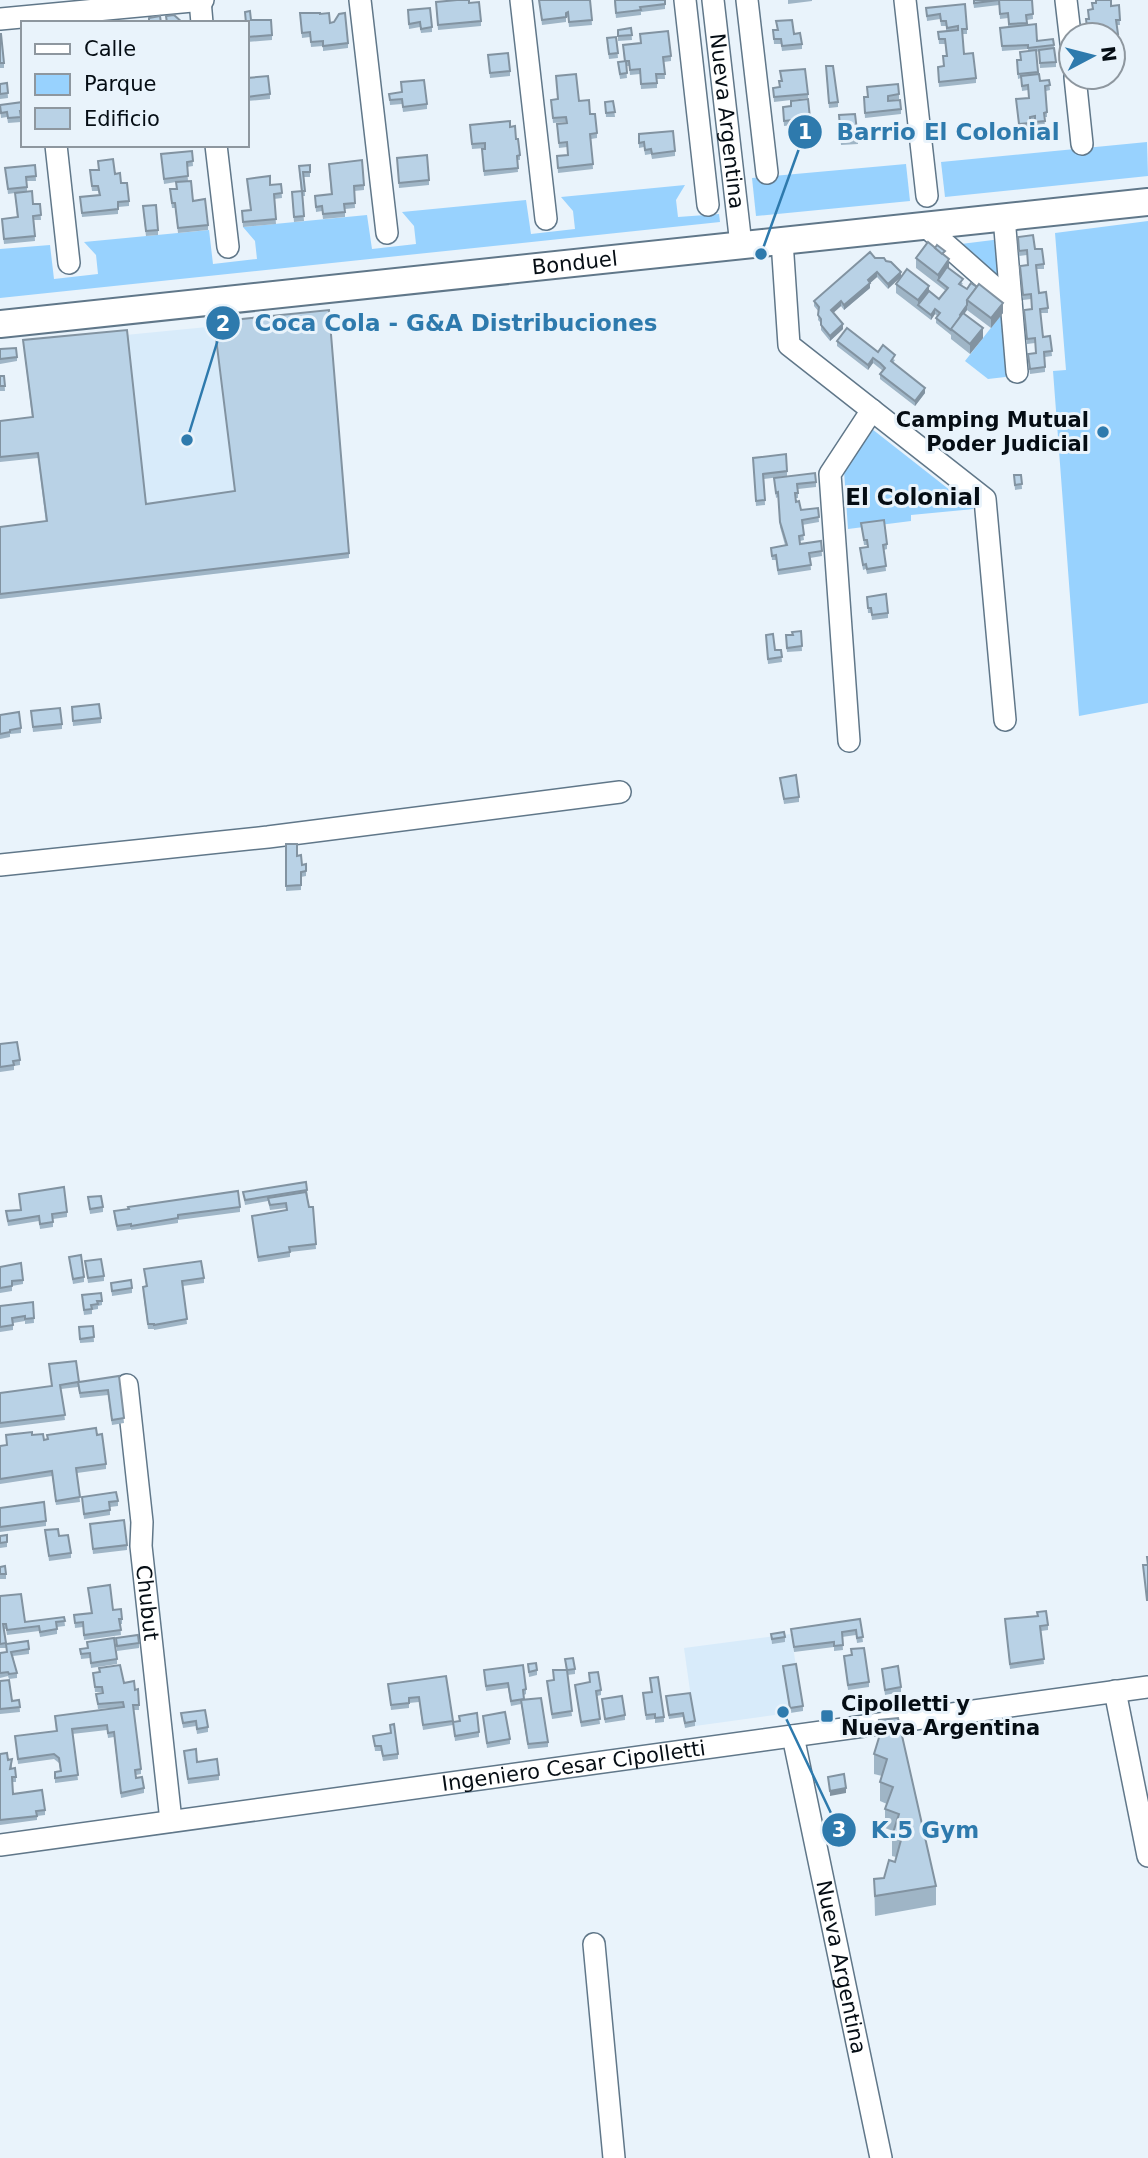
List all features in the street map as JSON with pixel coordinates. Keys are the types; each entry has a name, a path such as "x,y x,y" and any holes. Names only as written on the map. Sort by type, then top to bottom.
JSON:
{"main road":[{"name":"Bonduel","path":"0,324 1148,201"}],"street":[{"path":"0,19 41,13 201,0 202,21"},
{"path":"360,0 387,233"},
{"path":"521,0 546,219"},
{"path":"685,0 708,205"},
{"name":"Nueva Argentina","path":"713,0 741,245"},
{"path":"747,0 766,173"},
{"path":"905,0 927,195"},
{"path":"1066,0 1068,21"},
{"path":"1076,91 1082,144"},
{"path":"56,147 69,263"},
{"path":"216,147 228,247"},
{"path":"1004,217 1017,372"},
{"path":"924,225 1011,302"},
{"path":"782,241 789,345 985,499 1005,720"},
{"path":"849,741 830,474 872,410"},
{"path":"0,865 268,837 620,792"},
{"name":"Chubut","path":"127,1385 142,1522 141,1546 171,1821"},
{"name":"Ingeniero Cesar Cipolletti","path":"0,1845 1148,1687"},
{"path":"1115,1691 1148,1856"},
{"name":"Nueva Argentina","path":"793,1736 881,2158"},
{"path":"594,1944 614,2158"}],"shaded area":[{"path":"329,315 349,558 0,599 0,532 46,526 23,345"},
{"path":"791,1634 803,1711 695,1726 684,1648"}],"green space":[{"path":"1147,142 1148,176 945,197 941,162"},
{"path":"906,164 910,201 756,216 752,178"},
{"path":"685,185 676,200 678,217 719,214 720,222 0,298 0,249 50,245 54,279 98,274 96,255 84,242 209,230 213,264 257,259 255,241 243,227 367,215 372,249 416,244 414,226 402,212 526,200 531,234 575,229 573,211 561,197"},
{"name":"Camping Mutual Poder Judicial","path":"1148,221 1148,703 1079,716 1053,371 1066,370 1055,233"},
{"path":"1001,239 1006,290 953,245"},
{"path":"1008,306 1014,376 988,379 965,361"},
{"path":"872,429 974,509 911,515 911,521 848,529 844,471"}],"building":[{"path":"539,0 590,0 592,20 569,22 568,12 566,17 542,20"},
{"path":"615,0 665,0 665,4 616,13"},
{"path":"974,0 999,0 974,3"},
{"path":"999,0 1032,0 1033,14 1026,15 1027,23 1009,24 1008,13 1000,14"},
{"path":"1096,0 1111,0 1111,6 1119,5 1120,20 1086,21 1089,19 1088,10 1093,9 1092,3 1096,3"},
{"path":"436,2 479,2 481,21 438,25"},
{"path":"965,4 967,29 962,29 964,54 973,53 976,78 939,82 938,67 944,66 943,56 947,56 945,39 939,39 938,32 958,30 958,26 947,28 946,21 941,21 940,14 927,16 926,8"},
{"path":"430,8 432,27 421,29 420,22 409,24 408,10"},
{"path":"250,11 251,20 271,20 272,35 248,37 245,12"},
{"path":"300,13 329,13 330,23 334,22 339,14 345,13 348,43 323,46 323,41 311,42 310,32 302,33"},
{"path":"174,15 181,21 167,21 166,16"},
{"path":"160,16 161,21 149,21 149,18"},
{"path":"792,20 794,34 800,33 802,44 782,46 781,39 774,39 773,30 778,30 776,21"},
{"path":"1036,24 1037,41 1053,39 1054,45 1028,48 1028,45 1002,46 1000,28"},
{"path":"631,28 632,35 618,36 618,30"},
{"path":"668,31 671,56 663,57 665,74 656,74 657,83 641,84 640,69 630,70 629,61 625,61 623,45 641,43 640,34"},
{"path":"1,34 4,63 0,63"},
{"path":"616,37 618,53 609,54 607,38"},
{"path":"1054,48 1056,62 1040,63 1039,50"},
{"path":"1036,50 1038,72 1018,74 1017,60 1021,60 1020,52"},
{"path":"508,53 510,71 490,73 488,55"},
{"path":"626,61 627,73 620,74 618,62"},
{"path":"826,66 833,66 838,102 829,103"},
{"path":"805,69 808,94 774,97 773,88 780,87 779,81 782,81 780,71"},
{"path":"576,74 579,101 589,100 590,114 595,114 597,133 590,134 593,164 558,168 557,156 568,155 567,142 559,143 557,124 567,123 566,117 553,118 551,100 558,99 556,76"},
{"path":"1039,74 1040,81 1049,80 1050,85 1045,86 1045,121 1035,122 1035,116 1030,117 1030,123 1019,124 1016,99 1029,98 1028,85 1022,86 1021,76"},
{"path":"268,76 270,94 248,97 248,78"},
{"path":"424,80 427,104 403,107 402,99 390,100 389,94 402,92 401,82"},
{"path":"7,83 8,93 0,94 0,84"},
{"path":"898,84 899,94 888,96 888,101 900,100 901,109 865,113 864,97 868,97 867,87"},
{"path":"808,99 810,118 784,121 783,107 791,106 791,101"},
{"path":"613,101 615,112 606,113 605,102"},
{"path":"21,102 21,117 8,118 7,112 1,113 0,105"},
{"path":"855,114 858,139 841,140 839,115"},
{"path":"510,121 510,127 515,126 518,139 518,168 484,171 482,149 485,149 485,143 472,144 470,125"},
{"path":"673,131 675,151 652,154 651,149 645,150 644,142 639,143 639,134"},
{"path":"192,151 193,161 187,162 188,176 164,179 161,154"},
{"path":"427,155 429,180 399,183 397,158"},
{"path":"113,159 115,174 120,173 121,183 127,183 129,201 118,202 118,209 82,213 80,197 100,195 98,186 92,186 90,170 99,170 98,161"},
{"path":"362,160 364,185 354,186 355,203 344,204 345,212 323,214 322,206 316,207 315,196 332,194 329,164"},
{"path":"35,165 36,176 26,177 27,187 8,189 5,168"},
{"path":"310,165 310,172 303,172 305,191 302,191 299,166"},
{"path":"270,176 270,185 281,184 282,193 274,194 276,219 243,222 242,211 251,210 247,179"},
{"path":"191,181 193,201 205,199 208,225 178,228 170,189 177,189 176,182"},
{"path":"32,191 33,204 40,204 41,215 33,216 35,236 4,239 2,219 18,217 15,193"},
{"path":"302,191 304,216 294,217 292,192"},
{"path":"156,205 158,230 146,231 143,206"},
{"path":"1033,235 1035,249 1042,249 1044,264 1036,265 1039,293 1046,292 1048,308 1040,309 1043,337 1050,336 1052,351 1044,352 1045,367 1030,369 1028,354 1036,353 1035,338 1027,339 1024,310 1032,309 1031,294 1023,295 1020,266 1028,265 1027,250 1019,251 1018,237"},
{"path":"928,242 949,259 938,275 916,258"},
{"path":"937,245 945,251 942,254 935,248"},
{"path":"870,252 875,258 884,258 891,262 901,272 888,284 877,272 868,280 870,283 844,305 841,301 831,310 843,324 830,336 821,325 819,307 814,301"},
{"path":"947,267 963,279 959,284 967,289 971,283 977,287 951,330 936,318 940,313 935,309 931,315 918,305 929,291 939,299 948,288 938,280"},
{"path":"907,269 929,286 918,300 896,284"},
{"path":"979,284 1003,303 991,318 967,300"},
{"path":"329,310 349,553 0,594 0,527 47,521 38,453 0,457 0,421 33,417 23,340 127,330 146,504 235,491 214,322"},
{"path":"963,313 983,328 970,344 951,329"},
{"path":"847,328 878,352 883,345 895,355 891,361 925,388 915,401 880,374 885,368 880,363 873,358 868,365 837,341"},
{"path":"16,348 17,357 0,359 0,349"},
{"path":"0,376 4,376 5,386 0,386"},
{"path":"786,454 787,471 763,474 765,500 756,501 753,458"},
{"path":"815,473 816,482 797,484 798,493 795,493 801,510 818,508 819,517 802,520 804,535 799,536 800,544 821,541 822,551 809,553 811,565 778,570 776,555 772,556 771,548 787,545 780,522 774,478"},
{"path":"1014,475 1021,475 1022,484 1015,485"},
{"path":"884,520 886,566 867,569 866,564 863,565 860,548 868,547 861,523"},
{"path":"886,594 888,613 872,615 867,597"},
{"path":"801,631 802,646 787,648 786,635"},
{"path":"773,634 775,650 781,650 782,657 768,659 766,635"},
{"path":"99,704 101,718 73,721 72,707"},
{"path":"60,708 62,724 33,727 31,711"},
{"path":"19,712 21,728 0,734 0,715"},
{"path":"796,775 799,797 784,799 780,778"},
{"path":"286,844 297,844 297,856 301,855 302,865 306,864 306,871 301,872 301,885 286,886"},
{"path":"17,1042 20,1060 13,1061 14,1065 0,1067 0,1044"},
{"path":"306,1182 307,1190 245,1200 243,1192"},
{"path":"64,1187 67,1212 52,1214 53,1222 40,1224 39,1216 8,1221 6,1211 21,1210 19,1194"},
{"path":"238,1191 240,1207 178,1215 178,1218 131,1226 117,1226 114,1211"},
{"path":"306,1192 309,1207 313,1207 316,1244 289,1247 290,1252 258,1257 252,1216 287,1210 286,1203 270,1205 268,1198"},
{"path":"101,1196 103,1207 90,1209 88,1197"},
{"path":"81,1255 84,1277 73,1279 69,1257"},
{"path":"101,1259 104,1276 88,1278 85,1261"},
{"path":"201,1261 204,1278 182,1281 187,1319 148,1324 143,1287 147,1286 144,1269"},
{"path":"21,1263 23,1280 12,1281 12,1286 0,1288 0,1267"},
{"path":"131,1280 132,1288 112,1291 111,1283"},
{"path":"101,1293 102,1301 91,1305 92,1309 84,1310 82,1295"},
{"path":"33,1302 34,1318 12,1318 13,1325 0,1327 0,1306"},
{"path":"93,1326 94,1337 80,1339 79,1327"},
{"path":"76,1361 79,1382 119,1376 124,1418 112,1420 108,1390 80,1393 78,1382 60,1385 65,1415 0,1423 0,1393 52,1386 49,1364"},
{"path":"96,1428 97,1435 102,1434 106,1464 76,1468 80,1497 56,1501 52,1471 0,1479 0,1446 7,1445 6,1435 32,1432 32,1435 43,1434 44,1440 48,1439 47,1435"},
{"path":"116,1492 118,1501 109,1502 110,1510 84,1514 82,1497"},
{"path":"44,1502 46,1521 0,1527 0,1508"},
{"path":"124,1520 127,1545 93,1549 90,1524"},
{"path":"58,1529 59,1536 68,1535 71,1553 49,1556 45,1530"},
{"path":"7,1535 7,1542 0,1543 0,1536"},
{"path":"1143,1565 1148,1565 1148,1600 1147,1600"},
{"path":"5,1566 6,1574 0,1574 0,1567"},
{"path":"110,1585 113,1610 121,1609 121,1630 84,1635 83,1622 75,1623 74,1615 92,1613 88,1588"},
{"path":"21,1594 25,1622 64,1617 65,1621 56,1622 57,1629 40,1632 39,1626 7,1630 6,1624 3,1624 6,1643 0,1644 0,1596"},
{"path":"1046,1611 1048,1625 1040,1626 1044,1659 1010,1664 1005,1619 1038,1616 1037,1612"},
{"path":"860,1619 863,1637 857,1638 856,1630 842,1632 843,1645 834,1646 834,1642 794,1647 791,1629"},
{"path":"784,1632 785,1637 772,1639 771,1634"},
{"path":"138,1635 139,1643 117,1646 116,1638"},
{"path":"114,1638 117,1659 91,1663 90,1653 81,1654 80,1649 88,1648 87,1642"},
{"path":"28,1641 29,1649 11,1652 17,1673 0,1673 0,1653 7,1652 6,1644"},
{"path":"864,1648 869,1682 848,1685 844,1656 852,1655 851,1649"},
{"path":"573,1658 575,1669 567,1670 565,1659"},
{"path":"536,1663 537,1670 529,1672 528,1664"},
{"path":"796,1664 803,1706 790,1708 783,1666"},
{"path":"120,1665 124,1683 134,1681 135,1690 138,1689 139,1705 133,1705 141,1769 135,1770 136,1778 142,1777 144,1788 121,1793 114,1732 108,1733 107,1725 72,1729 78,1775 55,1778 55,1772 61,1771 59,1758 54,1754 18,1759 15,1736 57,1731 55,1716 124,1707 123,1702 98,1704 96,1694 103,1693 102,1687 95,1687 93,1673 100,1672 99,1668"},
{"path":"523,1665 526,1689 523,1690 524,1699 511,1701 508,1683 486,1686 484,1670"},
{"path":"898,1666 901,1687 885,1690 882,1669"},
{"path":"553,1670 567,1670 572,1711 552,1714 547,1681 554,1680"},
{"path":"598,1672 601,1690 596,1691 600,1719 581,1722 575,1685 590,1682 589,1673"},
{"path":"446,1676 453,1721 423,1725 419,1697 409,1698 409,1703 391,1705 388,1684"},
{"path":"658,1677 664,1717 655,1718 655,1714 646,1715 643,1693 652,1692 650,1678"},
{"path":"9,1680 12,1701 19,1700 20,1707 0,1709 0,1681"},
{"path":"690,1693 695,1721 685,1723 683,1713 669,1715 666,1696"},
{"path":"622,1696 625,1715 605,1719 602,1699"},
{"path":"541,1698 548,1742 528,1744 521,1700"},
{"path":"205,1710 208,1727 197,1729 196,1721 183,1723 181,1713"},
{"path":"505,1712 510,1739 487,1743 483,1716"},
{"path":"477,1713 479,1732 455,1736 453,1722 460,1721 459,1716"},
{"path":"898,1718 936,1886 875,1896 874,1879 884,1878 889,1860 895,1862 901,1840 892,1836 899,1814 885,1809 893,1787 880,1782 887,1759 874,1754 881,1731 879,1720"},
{"path":"394,1724 398,1754 383,1756 381,1746 375,1746 373,1736 391,1733 390,1725"},
{"path":"196,1749 197,1762 217,1759 219,1775 188,1779 184,1751"},
{"path":"7,1753 8,1760 12,1759 10,1769 15,1768 16,1777 12,1777 13,1794 42,1790 45,1810 36,1811 37,1816 0,1820 0,1754"},
{"path":"844,1774 846,1788 830,1791 828,1777"}],"place":[{"name":"Barrio El Colonial","path":"761,254"},
{"name":"Camping Mutual Poder Judicial","path":"1103,432"},
{"name":"Coca Cola - G&A Distribuciones","path":"187,440"},
{"name":"K.5 Gym","path":"783,1712"},
{"name":"Cipolletti y Nueva Argentina","path":"827,1716"}],"district":[{"name":"El Colonial","path":"913,497"}]}
